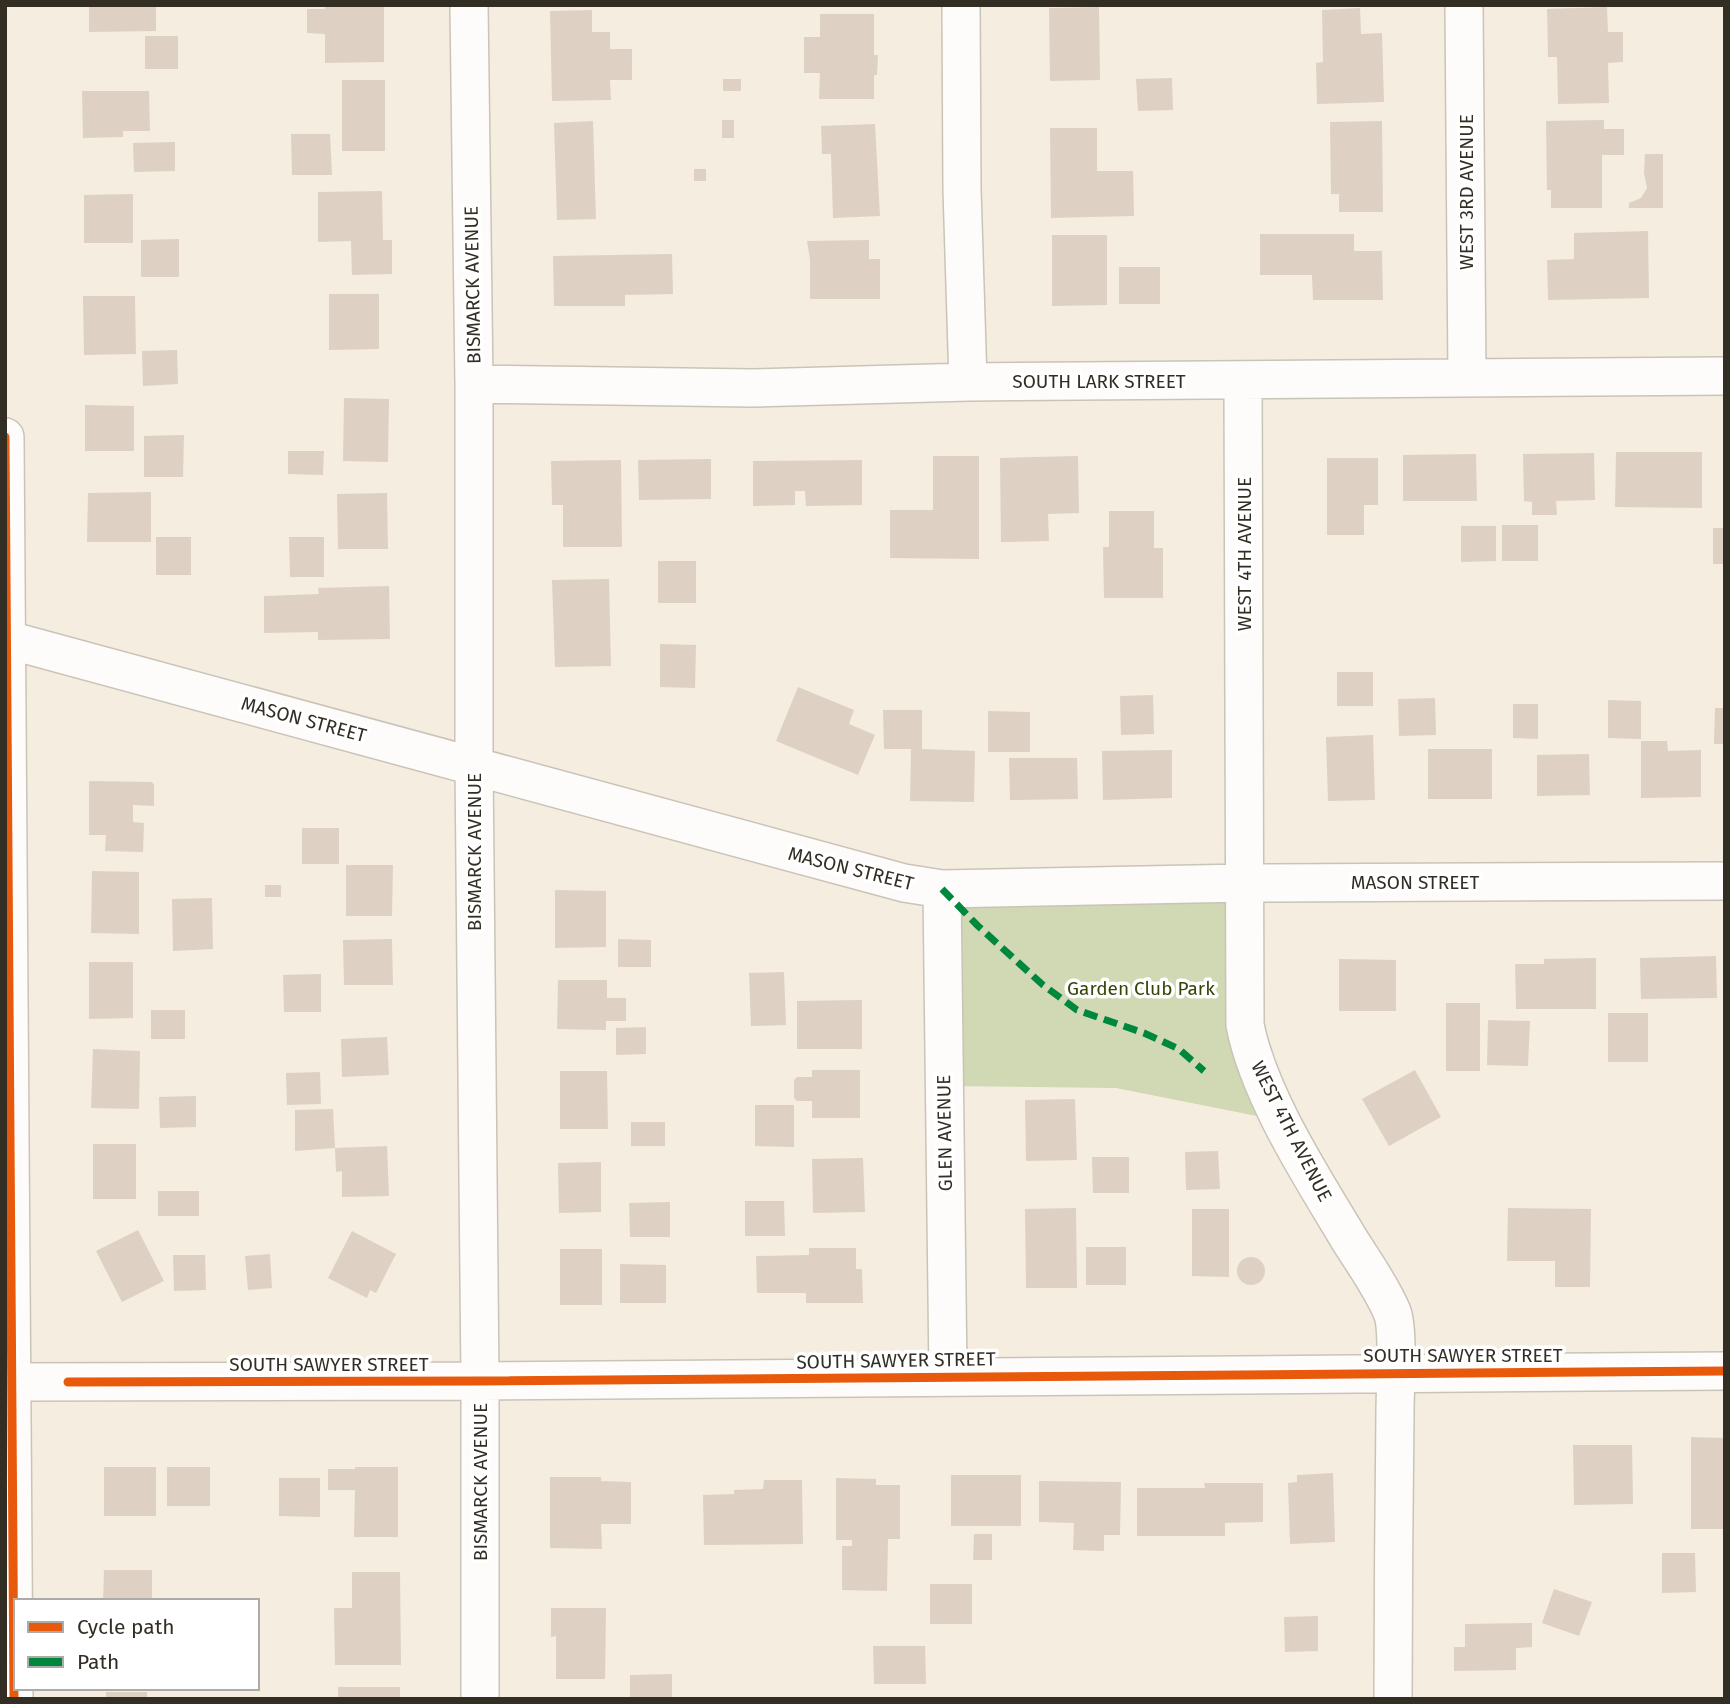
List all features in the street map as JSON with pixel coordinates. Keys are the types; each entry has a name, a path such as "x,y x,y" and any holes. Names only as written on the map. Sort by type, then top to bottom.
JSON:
{"street":[{"name":"BISMARCK AVENUE","path":"469,5 474,384 480,1699"},
{"path":"961,5 962,189 968,382"},
{"name":"WEST 3RD AVENUE","path":"1464,5 1467,378"},
{"name":"SOUTH LARK STREET","path":"474,384 752,388 968,382 1725,376"},
{"name":"WEST 4TH AVENUE","path":"1243,380 1245,1025 1250,1050 1261,1079 1282,1121 1394,1315 1392,1699"},
{"path":"5,437 8,1382 14,1699"},
{"name":"MASON STREET","path":"6,639 904,883 942,889 1244,883 1725,881"},
{"name":"GLEN AVENUE","path":"942,889 947,1376"},
{"name":"SOUTH SAWYER STREET","path":"8,1382 480,1381 1725,1370"}],"green space":[{"name":"Garden Club Park","path":"1244,883 1245,1002 1282,1121 1116,1088 944,1086 942,889"}],"building":[{"path":"89,5 156,5 156,31 89,32"},
{"path":"325,5 384,5 384,62 325,63 325,34 307,33 307,9 325,9"},
{"path":"1099,7 1100,80 1050,81 1049,8"},
{"path":"1607,7 1608,32 1623,32 1623,62 1608,63 1609,103 1558,104 1557,57 1548,57 1547,9"},
{"path":"1360,8 1361,34 1382,33 1384,102 1317,104 1316,63 1323,62 1322,10"},
{"path":"592,10 592,32 610,32 610,49 632,49 632,80 610,80 611,100 552,101 550,11"},
{"path":"820,14 874,14 874,55 878,55 877,75 874,75 874,99 819,99 820,73 804,73 804,37 820,37"},
{"path":"145,36 178,36 178,69 145,69"},
{"path":"1172,78 1173,110 1138,111 1136,79"},
{"path":"723,79 741,79 741,91 723,91"},
{"path":"342,80 385,80 385,151 342,151"},
{"path":"82,91 149,91 150,131 123,131 123,137 83,138"},
{"path":"722,120 734,120 734,138 722,138"},
{"path":"1604,120 1604,129 1624,129 1624,155 1602,155 1602,208 1551,208 1551,190 1547,190 1546,121"},
{"path":"593,121 596,219 557,220 554,123"},
{"path":"1382,121 1383,212 1339,212 1339,194 1331,194 1330,122"},
{"path":"875,124 880,216 833,218 831,154 822,154 821,126"},
{"path":"1050,128 1097,128 1097,171 1133,171 1134,216 1051,218"},
{"path":"291,134 330,134 332,175 292,175"},
{"path":"175,142 175,171 134,172 133,143"},
{"path":"1645,154 1663,154 1663,208 1629,208 1629,203 1641,198 1647,188 1644,173"},
{"path":"694,169 706,169 706,181 694,181"},
{"path":"382,191 383,240 392,240 392,274 352,275 351,241 318,242 318,192"},
{"path":"133,194 133,243 84,243 84,195"},
{"path":"1648,231 1649,298 1548,300 1547,260 1574,259 1574,233"},
{"path":"1260,234 1354,234 1354,251 1382,251 1383,300 1313,300 1312,275 1260,275"},
{"path":"1052,235 1107,235 1107,305 1052,306"},
{"path":"179,239 179,277 141,277 141,240"},
{"path":"869,240 869,259 880,259 880,299 810,299 807,241"},
{"path":"672,254 673,294 625,295 625,306 554,306 553,256"},
{"path":"1119,267 1160,267 1160,304 1119,304"},
{"path":"329,294 379,294 379,349 329,350"},
{"path":"83,296 135,296 136,354 84,355"},
{"path":"177,350 178,384 143,386 142,351"},
{"path":"344,398 389,399 388,462 343,461"},
{"path":"85,405 134,406 134,451 85,451"},
{"path":"184,435 183,477 144,477 144,436"},
{"path":"288,451 324,451 323,475 288,474"},
{"path":"1616,452 1702,452 1702,508 1615,507"},
{"path":"1594,453 1595,500 1556,501 1557,515 1532,515 1532,502 1524,501 1523,454"},
{"path":"1476,454 1477,501 1403,501 1403,455"},
{"path":"933,456 979,456 979,559 890,558 890,510 933,510"},
{"path":"1078,456 1079,513 1048,514 1049,541 1001,542 1000,458"},
{"path":"1327,458 1378,458 1378,505 1364,505 1364,535 1327,535"},
{"path":"711,459 711,499 639,500 638,460"},
{"path":"621,460 622,547 563,547 563,505 552,505 551,461"},
{"path":"862,460 862,505 806,506 805,491 795,491 795,505 753,506 753,461"},
{"path":"151,492 151,542 87,542 88,493"},
{"path":"387,493 388,549 338,549 337,494"},
{"path":"1109,511 1154,511 1154,548 1163,548 1163,598 1104,598 1103,547 1109,547"},
{"path":"1502,525 1538,525 1538,561 1502,561"},
{"path":"1461,526 1496,526 1496,561 1461,562"},
{"path":"1713,528 1725,528 1725,564 1713,564"},
{"path":"156,537 191,537 191,575 156,575"},
{"path":"289,537 324,537 324,577 290,577"},
{"path":"658,561 696,561 696,603 658,603"},
{"path":"609,579 611,666 555,667 552,580"},
{"path":"389,586 390,639 318,640 318,632 264,633 264,596 319,594 318,588"},
{"path":"660,644 696,645 695,688 660,687"},
{"path":"1337,672 1373,672 1373,706 1337,706"},
{"path":"798,687 854,710 849,724 875,735 858,775 776,741"},
{"path":"1153,695 1154,734 1121,735 1120,696"},
{"path":"1435,698 1436,735 1399,736 1398,699"},
{"path":"1608,700 1641,701 1641,739 1608,738"},
{"path":"1513,704 1538,704 1538,739 1513,738"},
{"path":"1715,708 1725,708 1725,744 1714,744"},
{"path":"883,710 922,710 922,749 975,751 974,802 910,801 911,749 884,749"},
{"path":"988,711 1030,712 1030,752 988,752"},
{"path":"1373,735 1375,800 1328,801 1326,737"},
{"path":"1641,741 1667,741 1668,751 1701,750 1701,797 1641,798"},
{"path":"1428,749 1492,749 1492,799 1428,799"},
{"path":"1172,750 1172,798 1103,800 1102,751"},
{"path":"1589,754 1590,795 1537,796 1537,755"},
{"path":"1009,758 1077,758 1078,799 1010,800"},
{"path":"89,781 152,782 154,806 133,805 133,822 144,823 143,852 105,851 106,835 89,835"},
{"path":"302,828 339,828 339,864 302,864"},
{"path":"346,865 393,865 392,916 346,916"},
{"path":"92,871 139,872 139,934 91,933"},
{"path":"265,885 281,885 281,897 265,897"},
{"path":"555,890 606,891 606,947 555,948"},
{"path":"212,898 213,949 173,951 172,899"},
{"path":"392,939 393,985 344,985 343,940"},
{"path":"618,939 651,940 651,967 618,967"},
{"path":"1716,956 1717,998 1641,999 1640,958"},
{"path":"1596,958 1596,1009 1516,1009 1515,964 1544,964 1544,959"},
{"path":"1339,959 1396,960 1396,1011 1339,1011"},
{"path":"89,962 133,962 133,1018 89,1019"},
{"path":"784,972 786,1025 751,1026 749,973"},
{"path":"321,974 321,1012 284,1012 283,975"},
{"path":"558,980 607,980 607,998 626,998 626,1021 606,1021 606,1030 557,1029"},
{"path":"862,1000 862,1049 797,1049 797,1001"},
{"path":"1446,1003 1480,1003 1480,1071 1446,1071"},
{"path":"151,1010 185,1010 185,1039 151,1039"},
{"path":"1608,1013 1648,1013 1648,1062 1608,1062"},
{"path":"1488,1020 1530,1021 1528,1066 1487,1065"},
{"path":"646,1027 646,1054 616,1055 616,1028"},
{"path":"387,1037 389,1075 342,1077 341,1039"},
{"path":"93,1049 140,1051 139,1109 91,1108"},
{"path":"812,1070 860,1070 860,1118 812,1118 812,1101 797,1101 794,1098 794,1080 797,1077 812,1077"},
{"path":"1415,1070 1441,1117 1389,1146 1362,1099"},
{"path":"560,1071 607,1071 608,1129 560,1129"},
{"path":"320,1072 321,1104 287,1105 286,1073"},
{"path":"196,1096 196,1127 160,1128 159,1097"},
{"path":"1075,1099 1077,1160 1026,1161 1025,1100"},
{"path":"755,1105 794,1105 794,1147 755,1146"},
{"path":"333,1109 335,1148 295,1151 295,1110"},
{"path":"631,1122 665,1122 665,1146 631,1146"},
{"path":"93,1144 136,1144 136,1199 93,1199"},
{"path":"387,1146 389,1196 342,1197 342,1171 336,1172 335,1148"},
{"path":"1218,1151 1220,1189 1186,1190 1185,1152"},
{"path":"1092,1157 1129,1157 1129,1193 1093,1193"},
{"path":"863,1158 865,1212 813,1213 812,1159"},
{"path":"601,1162 601,1212 559,1213 558,1163"},
{"path":"158,1191 199,1191 199,1216 158,1216"},
{"path":"745,1201 784,1201 785,1236 745,1236"},
{"path":"670,1202 670,1237 630,1237 629,1203"},
{"path":"1076,1208 1077,1288 1026,1288 1025,1209"},
{"path":"1508,1208 1591,1209 1590,1287 1555,1287 1555,1261 1507,1261"},
{"path":"1192,1209 1229,1209 1229,1277 1192,1276"},
{"path":"138,1230 164,1281 122,1302 96,1251"},
{"path":"352,1231 396,1254 376,1293 370,1290 367,1298 328,1278"},
{"path":"1086,1247 1126,1247 1126,1285 1086,1285"},
{"path":"809,1248 856,1248 856,1269 862,1269 863,1303 806,1303 806,1293 757,1293 756,1256 809,1255"},
{"path":"560,1249 602,1249 602,1305 560,1305"},
{"path":"270,1254 272,1288 248,1290 245,1256"},
{"path":"173,1255 205,1255 206,1290 174,1291"},
{"path":"1251,1257 1261,1261 1265,1271 1261,1281 1251,1285 1241,1281 1237,1271 1241,1261"},
{"path":"620,1264 666,1265 666,1303 620,1303"},
{"path":"1691,1437 1725,1438 1725,1529 1691,1529"},
{"path":"1573,1445 1632,1445 1633,1504 1574,1505"},
{"path":"104,1467 156,1467 156,1516 104,1516"},
{"path":"167,1467 210,1467 210,1506 167,1506"},
{"path":"398,1467 398,1537 354,1537 355,1490 328,1490 328,1469"},
{"path":"1333,1473 1335,1542 1290,1544 1288,1483 1297,1482 1297,1475"},
{"path":"951,1475 1021,1475 1021,1526 951,1526"},
{"path":"550,1477 601,1477 601,1481 631,1482 631,1524 601,1524 602,1549 550,1548"},
{"path":"279,1478 320,1478 320,1517 279,1516"},
{"path":"836,1478 876,1479 876,1485 900,1485 900,1539 888,1539 887,1591 842,1590 842,1546 852,1546 852,1540 836,1540"},
{"path":"764,1480 802,1480 803,1544 704,1545 703,1495 763,1489"},
{"path":"1039,1481 1121,1482 1120,1535 1104,1535 1104,1551 1073,1550 1074,1523 1039,1522"},
{"path":"1204,1483 1263,1483 1263,1522 1225,1523 1225,1536 1137,1536 1137,1488 1205,1488"},
{"path":"974,1534 992,1534 992,1560 973,1560"},
{"path":"1662,1553 1695,1553 1696,1592 1662,1593"},
{"path":"104,1570 152,1570 152,1599 103,1599"},
{"path":"352,1572 400,1572 401,1665 335,1665 334,1608 352,1608"},
{"path":"930,1584 972,1584 972,1624 930,1624"},
{"path":"1554,1589 1592,1602 1579,1636 1542,1623"},
{"path":"551,1608 606,1608 605,1679 556,1679 556,1636 551,1637"},
{"path":"1318,1616 1318,1651 1285,1652 1284,1617"},
{"path":"1532,1623 1532,1647 1516,1648 1516,1670 1454,1671 1454,1647 1465,1647 1465,1624"},
{"path":"873,1646 925,1646 926,1684 874,1684"},
{"path":"672,1674 672,1699 630,1699 630,1675"},
{"path":"338,1687 400,1687 400,1699 338,1699"},
{"path":"106,1692 147,1692 147,1699 106,1699"}],"marked path":[{"path":"942,889 1043,985 1077,1010 1144,1033 1179,1049 1204,1071"}],"cycle path":[{"path":"5,437 14,1699"},
{"path":"68,1382 1725,1371"}]}
